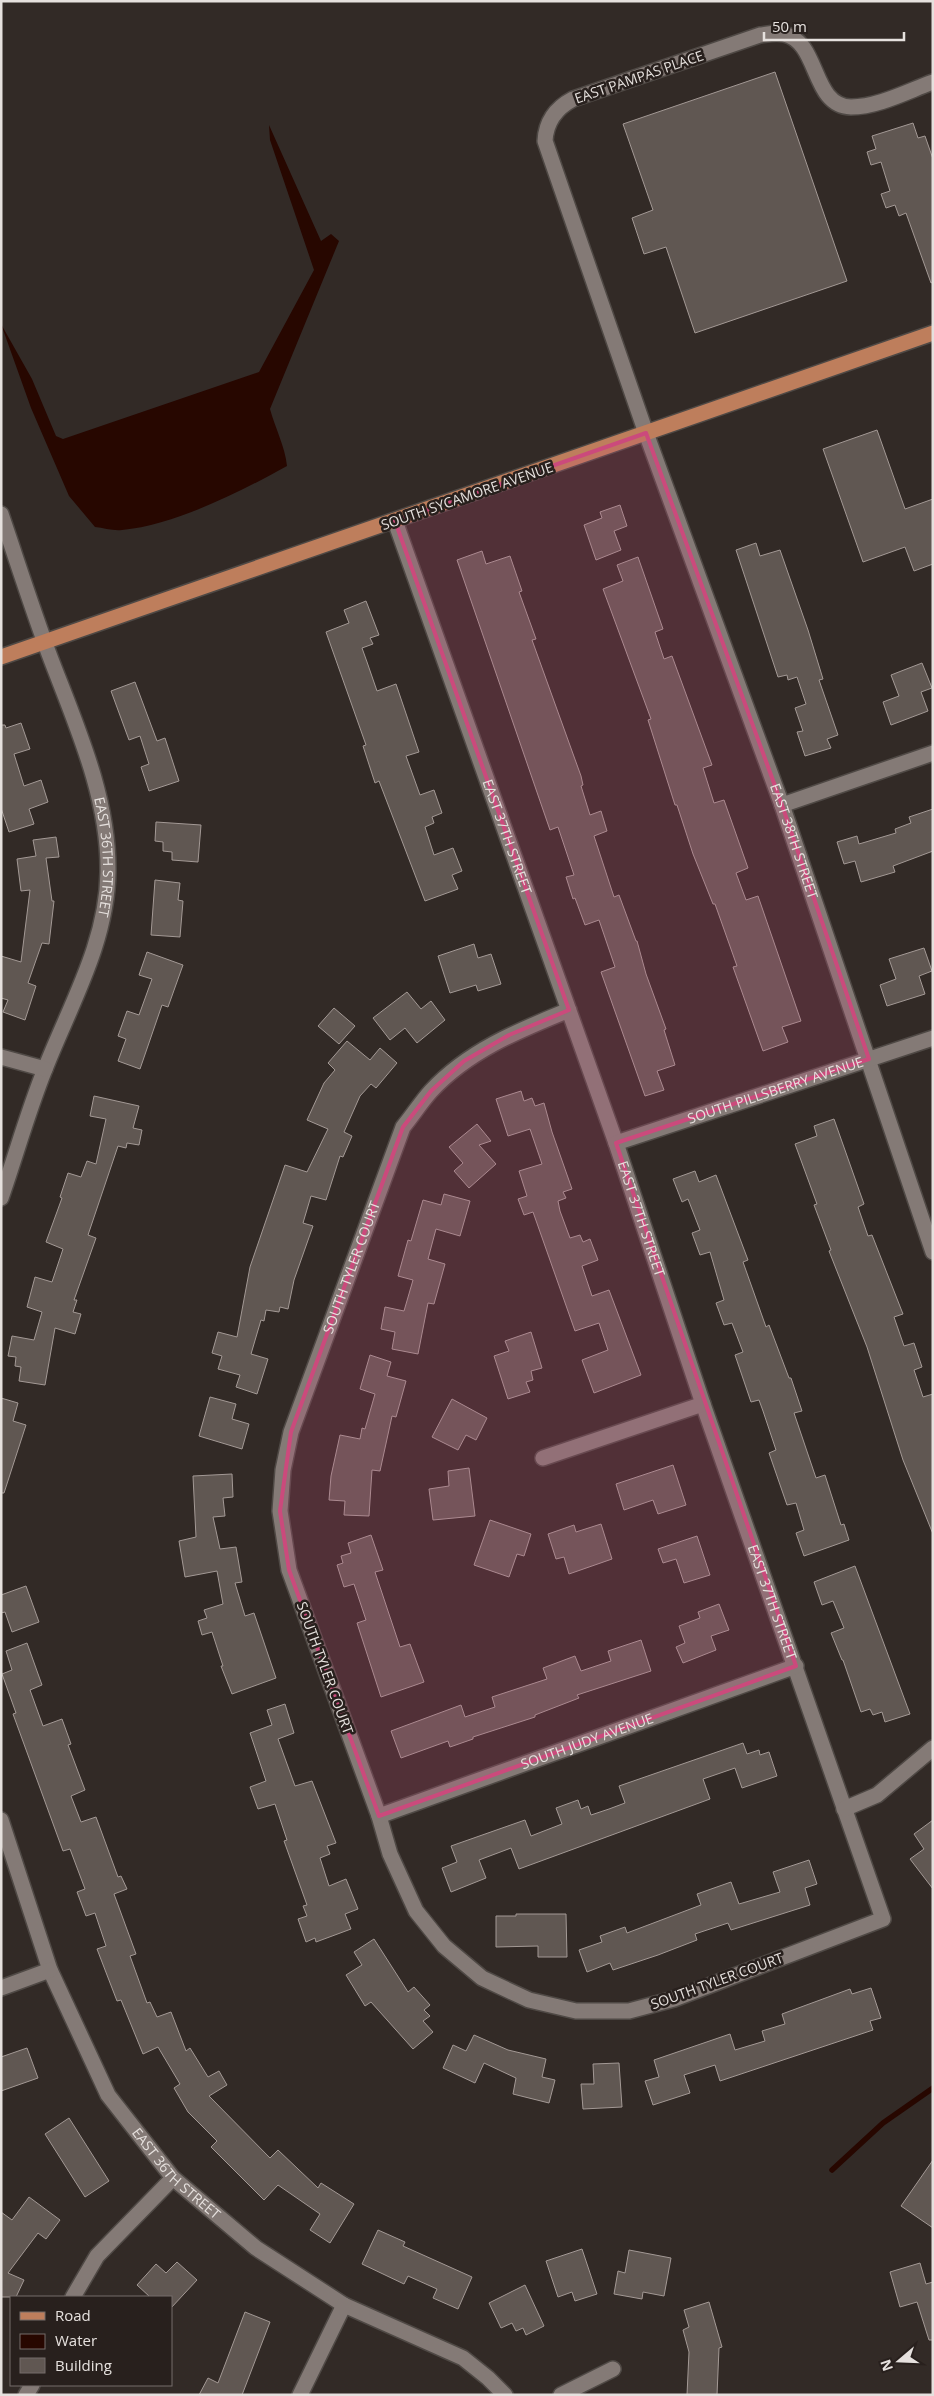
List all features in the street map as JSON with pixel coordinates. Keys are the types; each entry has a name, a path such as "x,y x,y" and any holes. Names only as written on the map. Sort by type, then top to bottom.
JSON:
{"main road":[{"name":"SOUTH SYCAMORE AVENUE","path":"1,657 933,333"}],"street":[{"name":"EAST PAMPAS PLACE","path":"646,433 547,150 545,132 551,117 564,104 573,99 766,34 784,34 795,39 804,48 828,95 838,103 849,107 875,103 933,82"},
{"name":"EAST 38TH STREET","path":"646,433 782,805 933,1252"},
{"name":"EAST 36TH STREET","path":"1,514 45,642 83,744 104,816 108,872 102,915 89,967 45,1069 1,1198"},
{"name":"EAST 37TH STREET","path":"395,521 616,1142 703,1404 796,1666 882,1919"},
{"path":"782,805 933,753"},
{"name":"SOUTH TYLER COURT","path":"569,1010 508,1035 464,1061 431,1091 404,1127 291,1432 283,1470 280,1511 283,1545 289,1570 379,1816 390,1854 416,1911 444,1946 482,1978 529,2000 576,2011 629,2011 674,1999 882,1919"},
{"name":"SOUTH PILLSBERRY AVENUE","path":"616,1142 933,1038"},
{"path":"1,1056 45,1069"},
{"path":"544,1458 703,1404"},
{"name":"SOUTH JUDY AVENUE","path":"379,1816 796,1666"},
{"path":"844,1809 877,1795 933,1748"},
{"name":"EAST 36TH STREET","path":"1,1820 50,1970 108,2095 173,2178 256,2248 344,2305 463,2358 488,2378 505,2395"},
{"path":"1,1988 50,1970"},
{"path":"74,2296 96,2256 173,2178"},
{"path":"300,2395 344,2305"},
{"path":"561,2395 613,2368"}],"highlighted area":[{"path":"646,433 782,805 869,1059 616,1143 796,1666 379,1816 289,1570 280,1511 291,1432 403,1127 431,1091 464,1061 509,1035 569,1010 395,521"}],"water":[{"path":"269,125 321,241 331,234 339,241 270,409 287,466 207,506 164,522 122,530 95,527 69,496 31,408 1,324 32,379 56,436 63,439 259,372 314,270 270,140"}],"building":[{"path":"775,72 847,281 695,333 666,247 644,254 632,218 653,210 623,124"},
{"path":"913,123 918,138 925,136 933,159 933,282 931,283 906,213 899,216 895,205 886,208 881,194 890,191 881,162 871,165 867,152 876,149 872,136"},
{"path":"877,430 905,509 933,499 933,564 914,571 905,547 863,562 823,449"},
{"path":"620,505 627,526 614,531 621,550 596,560 584,525 602,518 600,512"},
{"path":"756,543 760,556 780,550 808,630 823,679 819,680 838,735 827,739 831,748 805,756 797,732 803,731 795,708 806,704 797,677 788,680 787,675 778,677 736,550"},
{"path":"482,551 486,564 510,556 522,591 519,592 536,639 532,640 581,776 583,785 581,786 590,815 601,811 607,831 594,836 614,897 619,895 637,941 646,974 666,1029 664,1030 675,1065 657,1071 664,1090 645,1096 601,972 615,967 599,920 585,925 575,898 573,899 566,877 574,875 558,827 550,830 457,560"},
{"path":"638,557 663,629 655,632 664,659 672,656 712,765 703,768 714,803 724,800 748,868 736,873 746,900 758,896 801,1021 782,1027 788,1042 763,1051 733,967 737,966 715,904 713,904 693,854 677,805 675,805 648,720 651,719 603,589 623,581 617,565"},
{"path":"366,601 379,635 370,638 373,644 362,648 377,691 396,684 419,752 406,756 420,795 434,790 442,813 432,817 434,823 425,827 434,855 453,848 462,871 452,875 458,889 425,901 379,781 375,783 363,746 366,745 326,632 349,623 344,610"},
{"path":"922,663 932,688 921,692 928,711 891,725 883,702 899,696 891,675"},
{"path":"135,682 157,741 165,738 179,781 149,791 141,767 149,764 140,736 129,740 111,691"},
{"path":"21,723 30,749 14,754 24,786 41,780 48,802 29,809 34,824 9,832 1,808 1,725 5,725 6,728"},
{"path":"933,809 933,851 893,866 895,872 861,882 855,861 844,864 837,842 857,836 859,844 896,833 895,829 911,823 909,817"},
{"path":"156,822 201,825 198,862 172,860 172,852 163,851 163,842 155,841"},
{"path":"56,837 59,857 46,858 52,901 54,901 49,944 42,943 28,983 36,986 25,1020 3,1012 8,1000 1,998 1,956 21,962 30,890 21,891 17,859 36,856 33,840"},
{"path":"155,880 180,883 178,900 183,901 180,937 151,935"},
{"path":"474,944 478,958 491,954 501,984 478,991 476,985 450,993 438,956"},
{"path":"924,948 932,971 919,976 925,994 887,1006 880,985 896,979 889,959"},
{"path":"147,952 183,965 168,1007 162,1005 140,1069 118,1061 126,1039 118,1036 127,1011 139,1015 152,979 139,975"},
{"path":"407,992 421,1009 431,1001 445,1020 417,1043 405,1028 390,1040 373,1018"},
{"path":"334,1008 355,1026 339,1044 318,1026"},
{"path":"347,1041 370,1060 380,1048 397,1063 376,1088 371,1084 360,1096 344,1132 352,1136 343,1157 340,1156 326,1200 311,1196 303,1223 313,1226 294,1280 288,1309 280,1307 279,1312 266,1310 264,1321 261,1320 251,1354 268,1359 257,1394 236,1387 240,1375 218,1369 222,1356 212,1353 218,1332 237,1337 250,1267 285,1165 307,1172 328,1129 307,1120 324,1083 335,1070 328,1063"},
{"path":"521,1091 524,1101 532,1098 535,1106 544,1103 572,1189 563,1192 566,1198 558,1201 560,1211 570,1238 580,1235 583,1242 590,1239 598,1260 582,1266 592,1296 609,1290 641,1375 594,1393 582,1360 608,1350 599,1323 575,1331 533,1212 524,1215 518,1199 527,1196 519,1171 542,1164 530,1129 508,1136 496,1099"},
{"path":"94,1096 139,1106 133,1128 142,1130 139,1145 127,1143 126,1148 118,1146 88,1235 96,1238 74,1300 77,1300 73,1312 81,1314 75,1334 55,1328 45,1385 19,1381 21,1367 15,1366 16,1357 8,1356 12,1336 34,1340 42,1312 27,1307 35,1277 52,1282 63,1249 46,1242 62,1198 60,1197 68,1173 81,1177 87,1161 96,1164 106,1119 90,1116"},
{"path":"834,1119 864,1204 858,1207 868,1236 872,1235 903,1314 894,1317 904,1346 914,1343 922,1367 914,1370 923,1397 933,1394 933,1534 903,1460 867,1347 829,1251 831,1250 814,1205 817,1204 795,1144 817,1136 814,1126"},
{"path":"477,1124 491,1141 479,1145 496,1164 469,1188 454,1171 463,1163 449,1147"},
{"path":"695,1171 699,1182 716,1175 748,1260 743,1262 766,1327 769,1325 789,1378 791,1378 802,1411 794,1413 816,1478 825,1475 841,1525 844,1524 849,1540 804,1556 796,1533 804,1530 796,1503 787,1505 769,1453 776,1450 763,1411 759,1400 751,1402 735,1355 743,1352 732,1323 724,1325 716,1303 724,1300 710,1252 700,1255 692,1233 700,1230 688,1199 682,1202 673,1179"},
{"path":"444,1194 470,1201 460,1236 436,1229 428,1259 445,1264 434,1304 428,1303 418,1354 392,1349 395,1332 381,1329 385,1307 404,1311 413,1280 398,1276 408,1240 411,1241 423,1200 441,1205"},
{"path":"531,1332 542,1368 531,1371 533,1380 526,1382 530,1392 508,1399 494,1356 509,1351 505,1341"},
{"path":"370,1355 391,1362 387,1376 406,1381 396,1417 392,1416 380,1471 372,1470 369,1516 344,1515 345,1501 329,1500 331,1476 340,1435 360,1439 362,1428 365,1429 375,1394 360,1389"},
{"path":"210,1397 236,1404 232,1419 249,1424 242,1449 199,1436"},
{"path":"1,1398 18,1403 13,1421 26,1425 4,1493 1,1493"},
{"path":"452,1399 487,1418 476,1440 466,1435 458,1450 432,1437"},
{"path":"673,1465 686,1505 658,1514 653,1500 624,1510 616,1484"},
{"path":"469,1468 475,1516 433,1520 429,1489 449,1486 448,1471"},
{"path":"232,1474 233,1497 223,1498 225,1516 213,1517 220,1549 236,1547 242,1582 235,1583 245,1616 254,1613 276,1678 232,1694 221,1666 223,1666 212,1632 202,1635 198,1621 207,1618 204,1610 223,1604 217,1571 185,1577 179,1541 196,1537 193,1476"},
{"path":"490,1520 531,1534 524,1556 517,1554 509,1577 474,1565"},
{"path":"601,1524 612,1559 569,1574 564,1557 556,1559 548,1534 574,1525 576,1532"},
{"path":"371,1535 383,1570 375,1572 400,1647 410,1644 424,1682 381,1697 357,1623 366,1620 354,1584 344,1587 337,1565 343,1563 341,1556 351,1553 348,1543"},
{"path":"697,1536 710,1575 684,1583 676,1559 663,1563 658,1549"},
{"path":"855,1566 910,1714 885,1722 882,1712 873,1715 870,1709 861,1712 843,1660 831,1633 844,1628 833,1601 822,1605 814,1582"},
{"path":"26,1586 39,1622 12,1632 5,1612 1,1613 1,1595"},
{"path":"719,1604 729,1630 711,1636 716,1650 683,1663 676,1647 685,1643 679,1626 700,1618 698,1612"},
{"path":"641,1640 651,1671 577,1695 579,1698 535,1715 535,1717 473,1737 473,1739 450,1747 448,1741 401,1758 391,1731 461,1705 465,1717 495,1707 492,1697 547,1679 543,1668 575,1656 581,1671 611,1661 608,1651"},
{"path":"27,1643 42,1685 30,1690 43,1726 62,1719 71,1744 68,1745 85,1790 71,1796 81,1822 96,1817 118,1877 121,1876 127,1889 114,1894 136,1954 130,1956 147,2003 150,2002 157,2017 171,2012 186,2051 190,2048 208,2077 219,2071 227,2085 209,2096 270,2158 278,2150 318,2188 321,2183 354,2204 330,2243 310,2230 320,2214 278,2185 264,2200 211,2147 217,2141 188,2112 174,2088 180,2084 158,2047 143,2054 121,2000 117,2001 97,1949 106,1946 95,1913 86,1916 77,1892 85,1889 70,1849 63,1851 13,1714 16,1713 2,1674 12,1670 6,1651"},
{"path":"285,1704 294,1733 278,1739 295,1786 312,1781 336,1843 327,1846 330,1854 320,1858 329,1886 346,1879 358,1909 345,1914 351,1929 316,1942 315,1938 306,1942 298,1919 307,1916 303,1906 307,1905 284,1841 287,1840 275,1804 258,1809 250,1787 266,1781 250,1733 272,1725 267,1710"},
{"path":"743,1743 747,1754 759,1750 760,1755 769,1752 777,1776 742,1788 735,1768 703,1779 710,1799 519,1869 511,1848 479,1860 486,1878 451,1892 442,1868 457,1862 451,1846 525,1820 531,1836 562,1824 556,1808 578,1800 581,1809 588,1806 591,1815 609,1809 625,1803 619,1786"},
{"path":"933,1820 933,1889 910,1859 924,1849 914,1834"},
{"path":"809,1860 817,1884 805,1888 810,1905 731,1930 728,1923 695,1934 697,1940 658,1955 613,1970 610,1963 587,1972 579,1950 602,1942 600,1936 625,1927 627,1933 701,1905 697,1894 731,1882 739,1904 780,1892 773,1872"},
{"path":"516,1914 566,1914 567,1957 538,1957 538,1946 496,1947 496,1916 516,1916"},
{"path":"374,1939 408,1992 414,1987 430,2005 424,2010 430,2016 423,2021 433,2032 413,2049 371,2002 365,2006 346,1975 362,1965 354,1952"},
{"path":"871,1988 881,2018 870,2021 873,2030 720,2081 715,2065 684,2075 690,2093 653,2105 645,2081 659,2077 654,2060 730,2034 735,2050 765,2041 762,2031 785,2024 782,2014 850,1989 852,1994"},
{"path":"474,2035 508,2050 546,2059 542,2077 555,2080 549,2103 513,2094 516,2078 484,2063 475,2083 443,2068 453,2045 466,2051"},
{"path":"27,2048 38,2078 1,2091 1,2057"},
{"path":"619,2063 622,2107 583,2109 581,2084 594,2084 593,2064"},
{"path":"69,2118 109,2181 85,2197 45,2134"},
{"path":"933,2160 933,2228 901,2206"},
{"path":"29,2197 60,2220 46,2239 38,2233 8,2273 24,2280 16,2296 1,2297 1,2212 12,2220"},
{"path":"378,2230 405,2242 403,2246 472,2277 458,2309 433,2298 437,2289 408,2276 404,2284 362,2264"},
{"path":"582,2249 597,2294 575,2301 572,2292 558,2297 546,2261"},
{"path":"629,2250 671,2258 664,2296 643,2292 642,2299 614,2294 618,2271 625,2273"},
{"path":"177,2262 197,2280 172,2307 172,2296 149,2296 137,2285 156,2264 166,2273"},
{"path":"920,2263 926,2284 933,2282 933,2340 929,2340 917,2302 900,2307 890,2272"},
{"path":"525,2285 544,2326 526,2335 523,2328 516,2331 512,2323 501,2328 489,2303"},
{"path":"709,2302 722,2347 719,2348 717,2395 687,2395 689,2352 683,2330 689,2327 684,2310"},
{"path":"245,2312 270,2322 242,2395 199,2395 208,2378 218,2383"}],"waterway":[{"path":"832,2170 883,2123 933,2088"}]}
